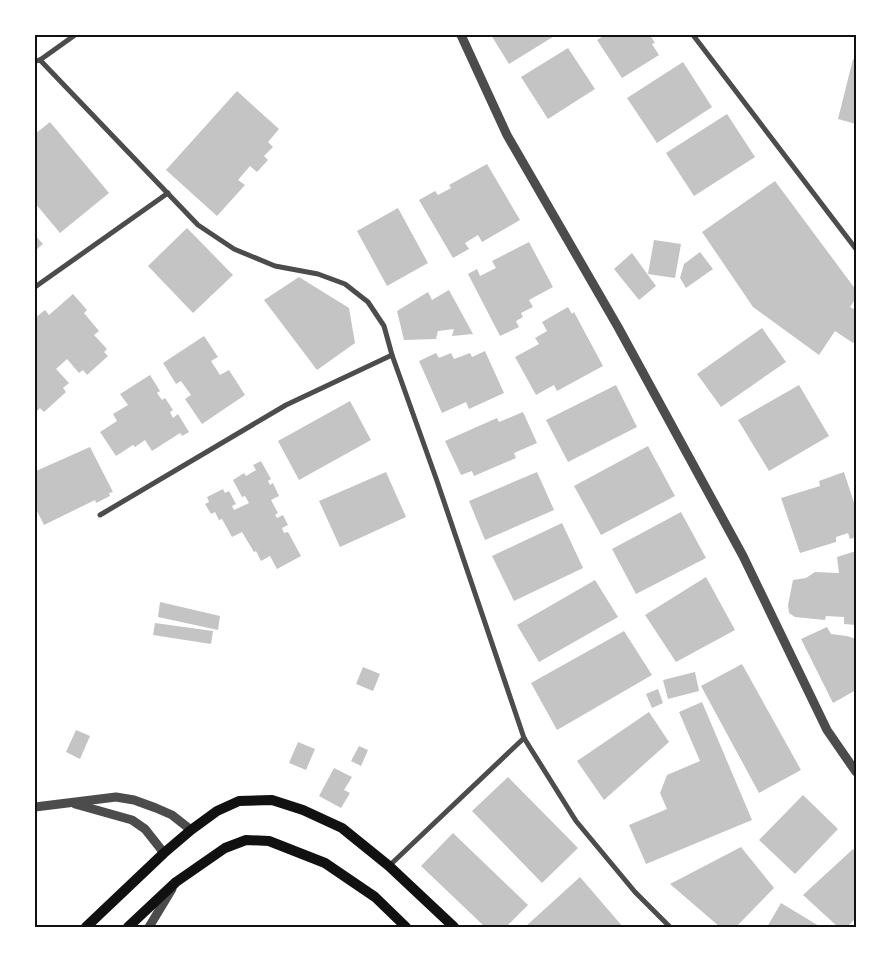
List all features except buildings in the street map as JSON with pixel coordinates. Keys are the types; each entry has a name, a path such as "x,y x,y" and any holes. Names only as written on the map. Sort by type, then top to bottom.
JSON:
{"main road":[{"path":"86,927 164,853 217,811 239,801 272,800 303,810 342,828 389,866 454,927"},
{"path":"128,927 176,882 225,848 246,840 269,841 325,863 375,897 406,927"}],"street":[{"path":"75,35 37,60 198,224 234,250 275,266 318,274 345,284 368,302 384,326 392,355 524,738 576,820 635,892 670,927"},
{"path":"461,35 507,134 618,327 743,556 827,730 856,772"},
{"path":"693,35 856,249"},
{"path":"35,287 168,193"},
{"path":"100,515 286,405 392,355"},
{"path":"389,866 524,738"},
{"path":"35,806 116,797 134,800 172,815 191,830"},
{"path":"70,803 132,820 145,829 164,853"},
{"path":"149,927 176,882"}]}
